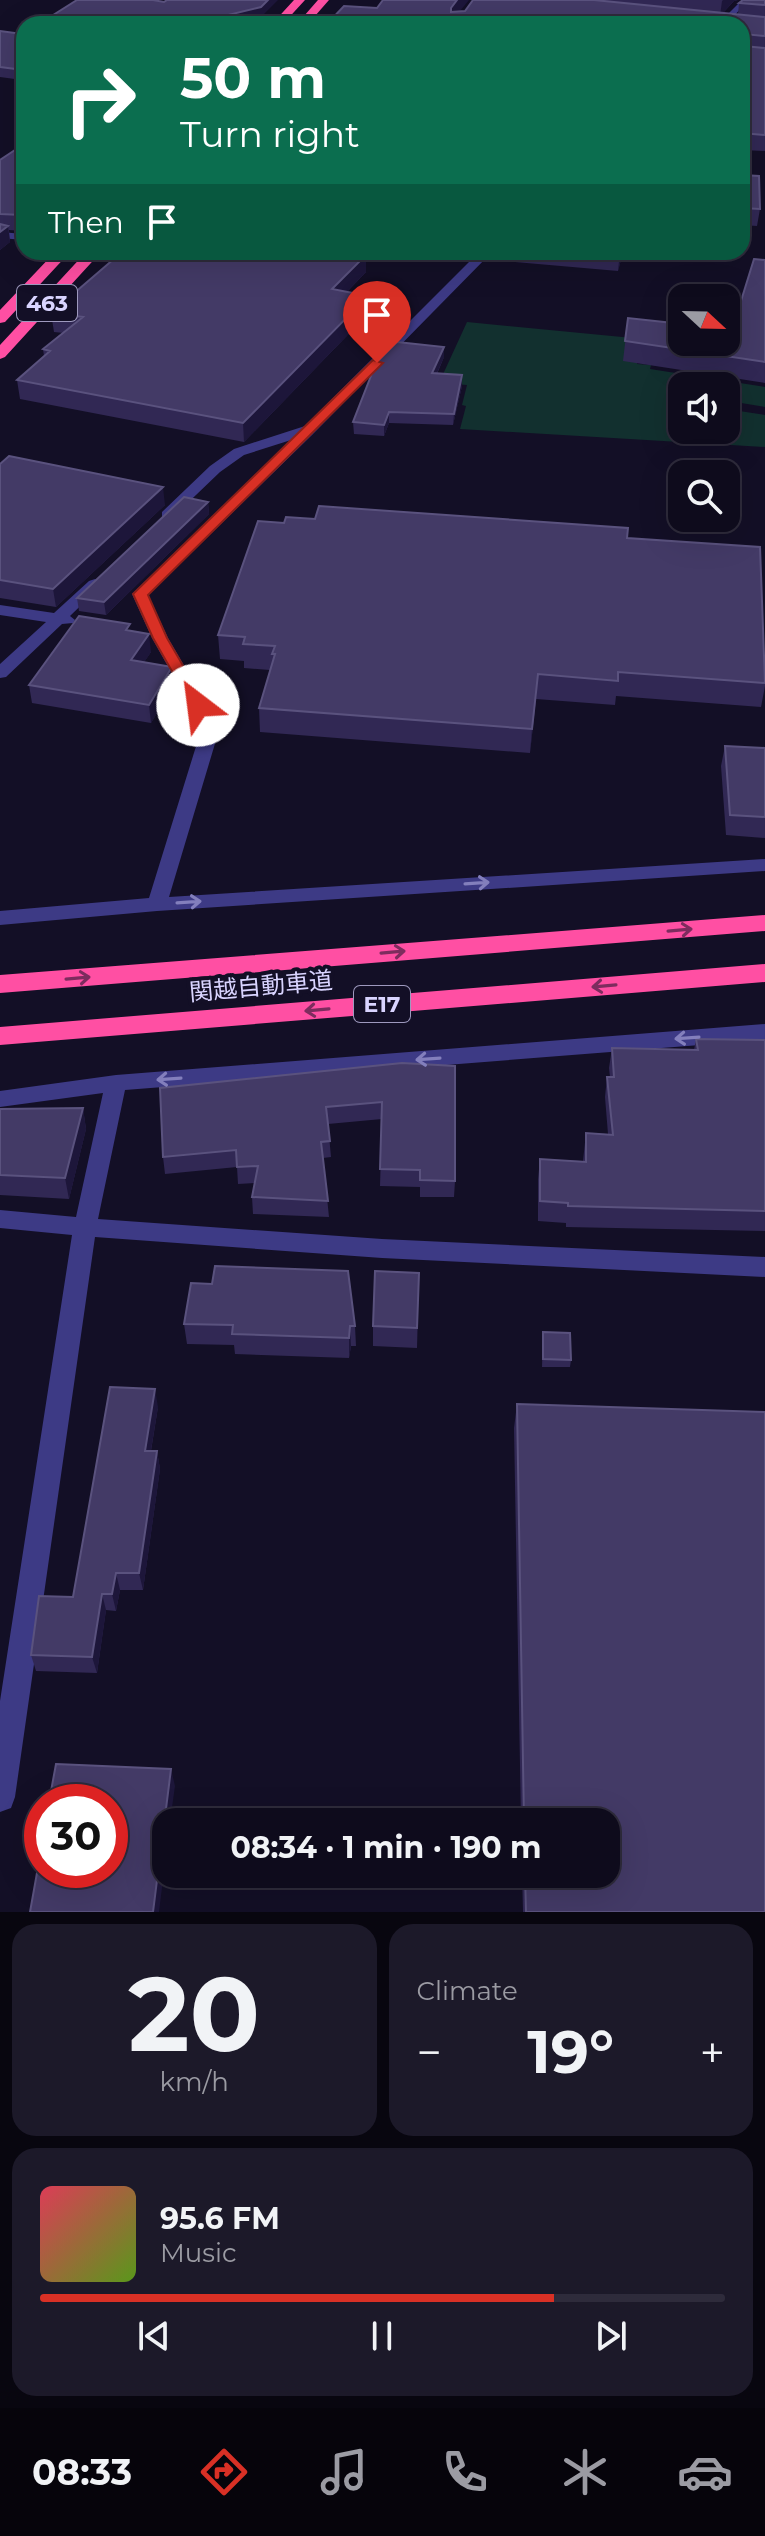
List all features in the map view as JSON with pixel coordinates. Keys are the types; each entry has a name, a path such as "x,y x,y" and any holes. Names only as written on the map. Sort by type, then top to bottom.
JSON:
{"highway":[{"path":"285,16 300,0"},
{"path":"309,16 324,0"},
{"name":"463","path":"0,319 55,260"},
{"name":"463","path":"0,354 87,260"},
{"name":"関越自動車道","path":"0,984 765,923"},
{"name":"関越自動車道","path":"0,1036 765,973"},
{"path":"0,1044 146,1024"}],"street":[{"path":"729,16 739,5 749,0"},
{"path":"157,904 211,727 153,636 140,594 478,260"},
{"path":"159,522 215,469 239,452 310,429"},
{"path":"0,673 104,576"},
{"path":"0,610 88,624"},
{"path":"0,918 157,904 765,865"},
{"path":"0,1099 116,1083 765,1032"},
{"path":"0,1797 85,1228 116,1083"},
{"path":"0,1219 85,1228 513,1256 765,1267"}],"green space":[{"path":"467,322 643,339 637,364 651,365 650,369 669,372 668,441 460,429 467,385 439,383"},
{"path":"740,383 765,387 765,407 740,403"},
{"path":"740,411 765,415 765,447 714,444 740,444"}],"building":[{"path":"77,0 268,0 261,7 224,16 52,16"},
{"path":"383,0 457,0 451,12 465,11 473,0 594,0 765,17 765,36 750,35 750,16 335,16 344,6 377,8"},
{"path":"743,0 765,0 765,5 739,3"},
{"path":"0,31 16,33 16,69 0,67"},
{"path":"750,47 765,48 765,135 750,134"},
{"path":"16,149 16,215 0,214 0,160"},
{"path":"750,175 759,176 760,209 750,208"},
{"path":"754,259 765,260 765,362 725,356 740,356 740,304"},
{"path":"113,260 361,260 332,289 368,296 243,423 17,380 50,351 43,349 83,317 51,313"},
{"path":"628,318 668,322 668,347 625,341"},
{"path":"397,342 444,347 432,373 462,375 454,414 389,412 384,425 353,422 376,363"},
{"path":"9,456 163,487 53,589 0,580 0,464"},
{"path":"184,497 208,502 104,602 77,598"},
{"path":"319,506 628,528 627,538 760,547 765,683 618,672 618,681 538,674 532,729 259,708 275,646 243,644 245,637 218,635 258,521 284,523 286,517 315,519"},
{"path":"79,616 130,624 126,630 149,634 131,660 172,667 149,705 29,685"},
{"path":"725,746 765,748 765,817 730,815"},
{"path":"696,1039 765,1040 765,1211 568,1206 568,1203 540,1201 540,1159 586,1162 586,1133 613,1135 607,1077 614,1077 612,1048 698,1050"},
{"path":"402,1063 455,1066 455,1181 420,1180 420,1170 380,1169 382,1102 326,1107 330,1141 321,1142 328,1201 252,1197 258,1166 237,1167 236,1150 163,1157 160,1088"},
{"path":"83,1108 65,1178 0,1175 0,1109"},
{"path":"215,1266 348,1271 355,1326 350,1326 349,1338 232,1334 233,1325 184,1324 191,1283 212,1284"},
{"path":"375,1271 419,1273 417,1328 373,1326"},
{"path":"543,1332 570,1333 571,1360 543,1359"},
{"path":"110,1387 155,1389 145,1451 157,1451 139,1573 116,1573 112,1594 102,1594 92,1657 31,1655 39,1596 73,1597"},
{"path":"517,1404 765,1412 765,1912 526,1912 525,1888 620,1888 620,1808 524,1808"},
{"path":"56,1764 171,1769 166,1808 152,1808 152,1888 156,1888 153,1912 30,1912 34,1888 128,1888 128,1784 52,1784"}],"route":[{"path":"198,705 160,638 140,594 377,363"}]}
